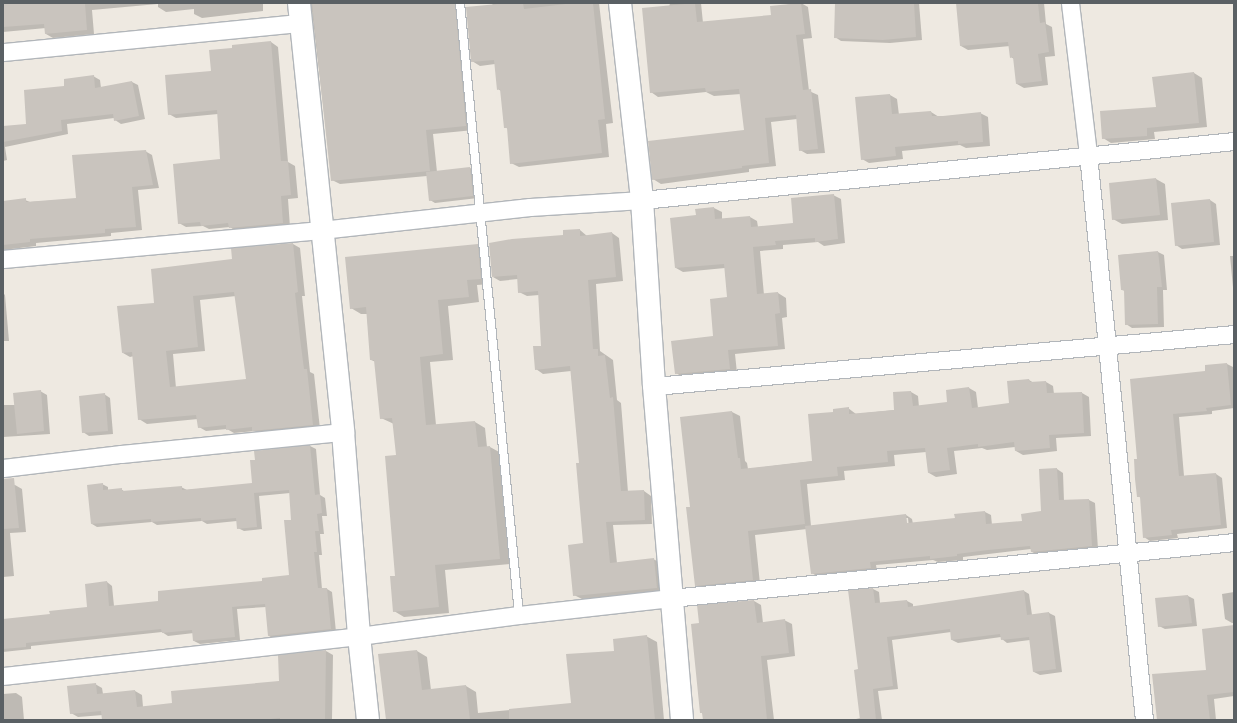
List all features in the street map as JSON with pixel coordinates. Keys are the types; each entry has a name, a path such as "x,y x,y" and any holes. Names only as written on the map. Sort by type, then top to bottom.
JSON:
{"main road":[{"path":"620,3 642,200 654,386 682,720"},
{"path":"300,13 321,230 343,432 359,636 368,720"}],"street":[{"path":"1070,3 1088,154 1144,720"},
{"path":"3,52 300,13"},
{"path":"3,259 321,230 530,207 642,200 1088,154 1234,141"},
{"path":"654,386 1234,334"},
{"path":"3,468 121,454 343,432"},
{"path":"3,676 359,636 519,615 671,598 1127,551 1234,542"}],"lane":[{"path":"460,3 519,615"}],"building":[{"path":"3,3 85,3 87,30 45,34 44,24 3,27"},
{"path":"312,3 455,3 466,126 426,130 430,171 331,181"},
{"path":"523,3 524,9 574,3 593,3 605,119 598,120 602,153 510,164 507,128 504,128 500,89 497,90 494,60 471,62 466,7"},
{"path":"695,3 697,22 771,15 770,6 801,3 805,34 796,35 803,90 811,89 818,149 799,151 796,115 765,118 769,163 652,180 648,141 744,130 739,89 706,92 705,88 650,93 642,8"},
{"path":"835,3 914,3 916,37 883,40 834,38"},
{"path":"956,3 1038,3 1040,23 1045,22 1049,52 1038,54 1042,81 1016,84 1013,57 1010,58 1008,42 960,46"},
{"path":"271,41 281,161 288,161 291,195 281,196 283,223 229,228 228,223 201,226 200,222 178,224 173,164 220,159 217,110 168,115 165,75 211,71 209,50 232,48 232,45"},
{"path":"1194,72 1199,123 1147,128 1147,136 1102,139 1100,111 1156,107 1152,77"},
{"path":"94,75 95,88 132,81 139,116 114,121 113,114 61,120 62,131 3,142 3,126 26,124 24,90 64,86 64,79"},
{"path":"890,94 892,114 931,111 932,116 943,116 981,112 983,142 958,144 958,141 895,147 896,156 861,160 855,97"},
{"path":"146,150 153,185 132,187 136,227 105,229 105,233 30,239 30,242 3,245 3,201 26,198 26,202 76,198 72,155"},
{"path":"470,167 473,196 429,201 426,172"},
{"path":"1156,178 1160,215 1112,220 1109,183"},
{"path":"834,194 838,239 815,242 815,238 775,241 776,245 753,247 757,294 778,292 780,313 775,314 778,346 728,350 730,369 675,374 671,341 713,336 710,299 727,297 724,264 675,268 670,218 696,215 695,209 714,207 715,219 750,216 751,227 793,223 791,198"},
{"path":"1210,199 1214,242 1175,246 1171,203"},
{"path":"580,229 580,236 612,232 616,277 588,280 593,349 598,349 598,356 605,355 610,398 613,397 621,491 644,490 645,520 606,522 610,563 654,558 657,588 573,596 568,545 583,543 576,463 579,463 570,366 535,370 533,346 541,346 538,291 518,293 517,275 492,277 489,243 512,239 563,235 563,230"},
{"path":"293,243 298,292 295,293 304,369 307,369 313,425 252,431 252,427 226,430 226,425 198,428 196,415 138,420 132,352 122,353 117,306 154,303 151,269 232,259 231,248","holes":["234,292 246,379 170,387 166,351 198,347 193,296"]},
{"path":"478,244 481,279 467,280 469,297 438,300 443,354 420,357 426,425 475,421 478,447 490,446 500,559 435,565 439,607 393,612 390,576 395,576 385,456 396,455 392,418 380,419 374,360 370,360 366,307 350,309 345,257"},
{"path":"1158,251 1162,287 1157,287 1158,324 1125,325 1124,290 1121,290 1118,255"},
{"path":"1227,363 1231,405 1206,408 1207,411 1173,414 1179,476 1216,473 1221,525 1171,530 1172,535 1143,538 1140,497 1137,497 1135,479 1134,459 1137,459 1130,379 1205,371 1205,365"},
{"path":"1029,379 1030,382 1046,381 1047,393 1082,392 1084,433 1049,435 1050,448 1015,451 1014,442 978,447 978,444 947,448 950,470 928,473 925,448 887,451 888,462 837,467 838,476 800,480 805,524 748,531 753,580 695,586 686,507 690,507 680,417 732,411 738,458 740,458 741,469 812,461 808,414 833,412 833,409 849,407 849,414 894,410 893,392 911,391 913,406 947,402 946,390 969,387 972,408 1009,403 1007,381"},
{"path":"41,390 44,431 17,434 13,393"},
{"path":"105,393 108,431 82,433 79,396"},
{"path":"310,445 315,495 320,494 322,513 317,514 319,531 315,531 317,552 314,552 318,588 327,588 331,629 268,636 265,604 232,607 235,637 193,641 192,630 162,633 161,629 26,643 26,647 3,649 3,619 50,614 49,611 87,607 85,584 107,581 109,606 158,601 158,591 262,581 262,578 289,575 284,520 291,520 289,490 254,493 257,527 237,529 236,518 201,521 201,518 151,522 151,519 91,524 87,485 103,483 103,490 122,488 122,491 182,486 182,490 252,483 250,460 255,460 254,451"},
{"path":"1057,468 1059,500 1089,499 1092,546 1031,552 1030,546 988,550 930,559 930,556 870,562 871,568 811,574 805,526 906,514 907,523 955,518 954,514 985,511 986,524 1022,521 1021,514 1041,511 1039,469"},
{"path":"14,478 19,528 3,529 3,479"},
{"path":"873,588 875,603 907,600 908,607 1024,590 1027,615 1049,612 1056,669 1033,672 1029,637 1001,640 1000,634 951,640 950,629 887,637 893,686 873,689 876,720 860,720 854,670 858,669 848,590"},
{"path":"1188,595 1192,623 1158,627 1155,598"},
{"path":"754,600 757,623 785,619 789,653 761,656 767,720 703,720 702,713 700,713 691,624 699,623 697,605"},
{"path":"1234,625 1234,692 1207,695 1210,720 1157,720 1152,674 1206,670 1202,629"},
{"path":"647,635 655,720 509,720 509,709 571,703 566,654 614,651 613,639"},
{"path":"326,650 325,720 280,720 280,718 259,720 102,720 101,711 70,714 67,686 96,683 97,694 135,690 137,707 172,703 171,691 279,681 278,655"},
{"path":"417,650 422,690 466,685 470,720 386,720 378,654"}]}
